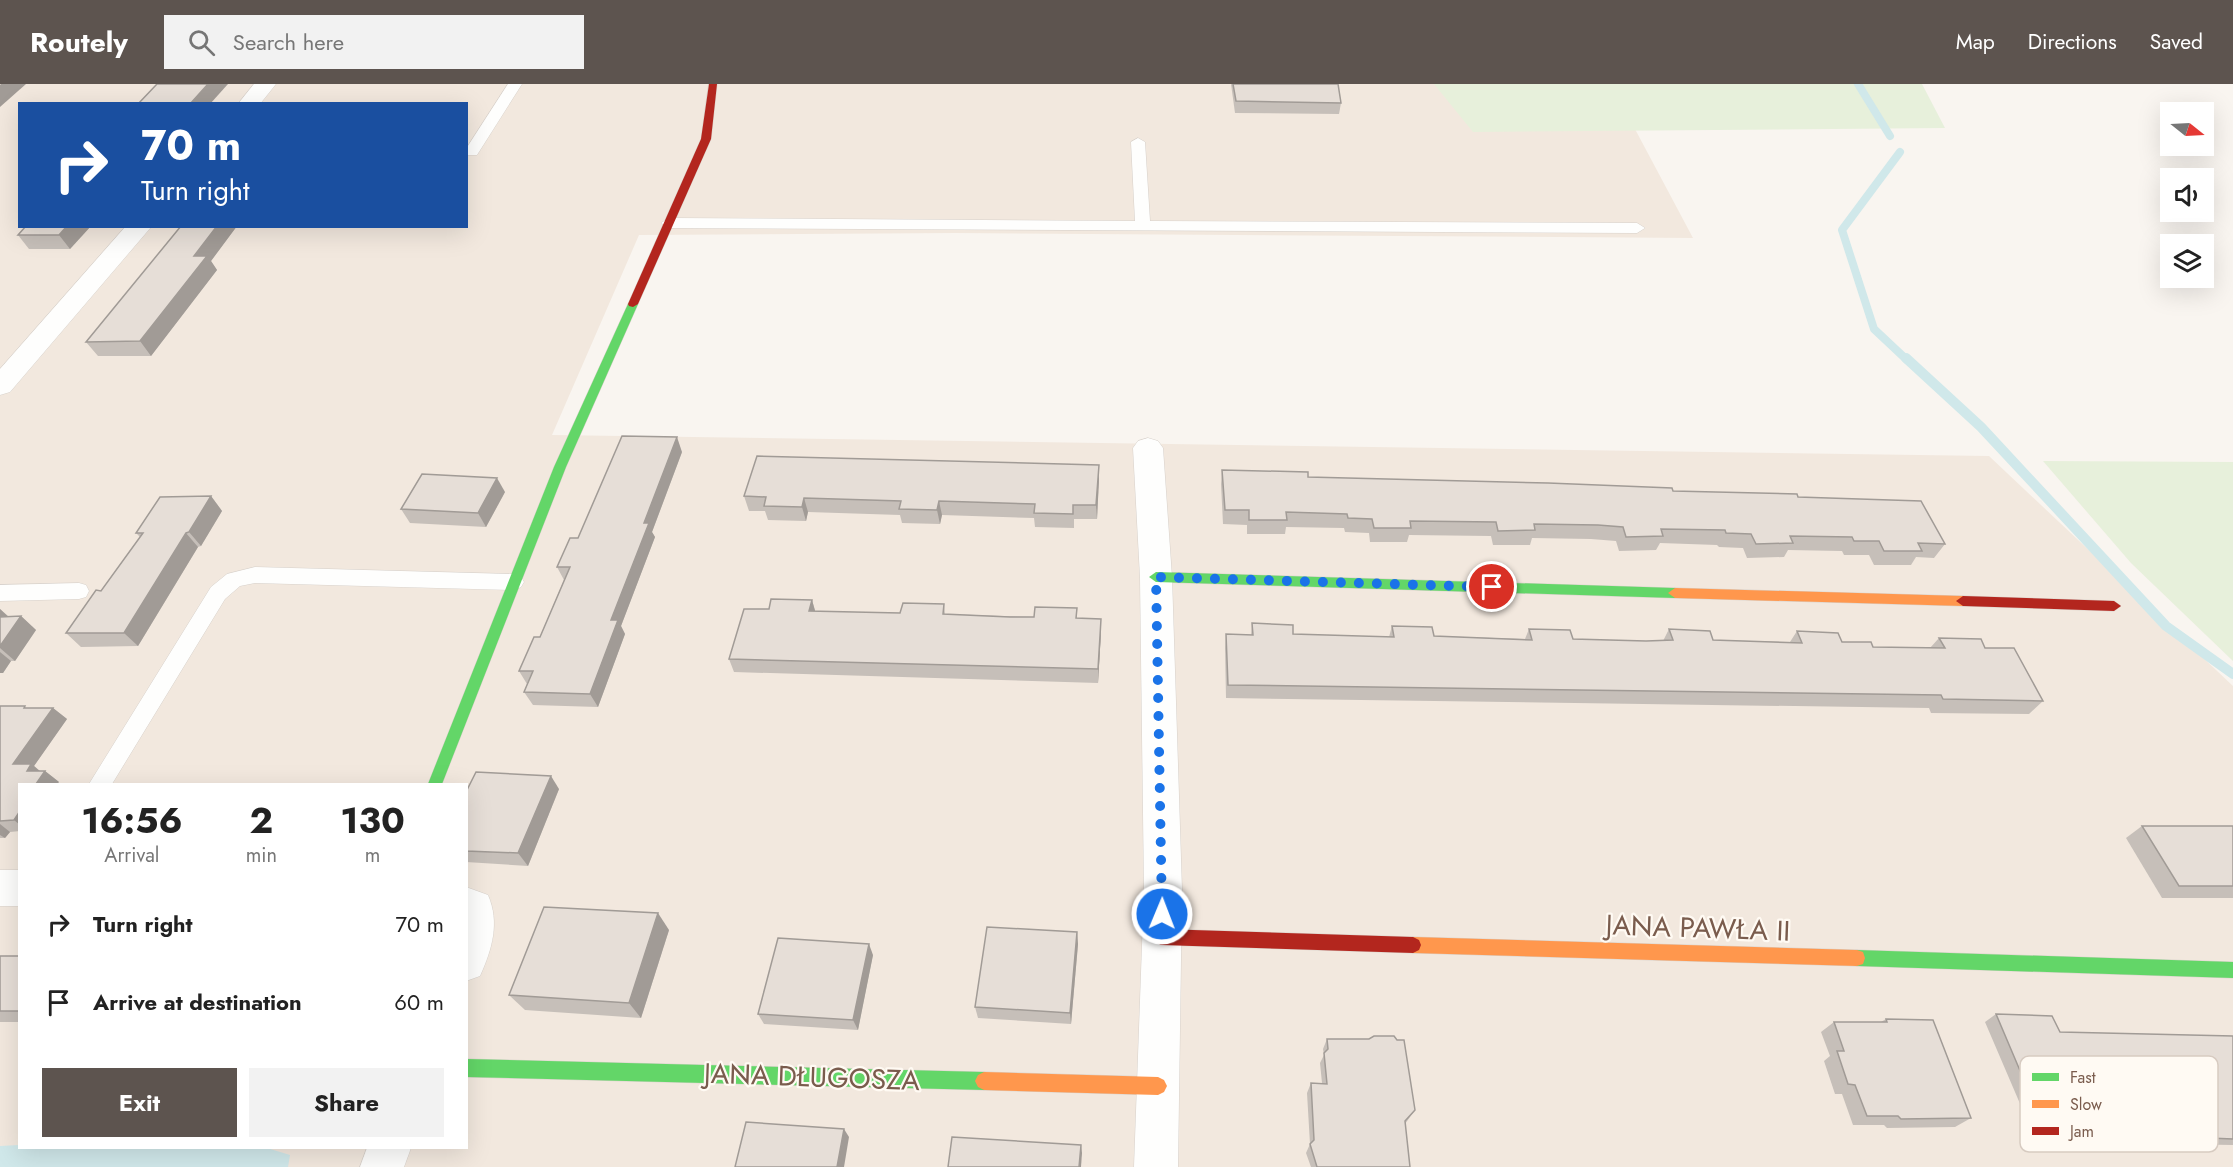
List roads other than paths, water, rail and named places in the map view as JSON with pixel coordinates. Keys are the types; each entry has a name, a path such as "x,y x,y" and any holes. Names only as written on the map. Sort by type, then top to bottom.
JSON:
{"street":[{"path":"250,102 265,84"},
{"path":"435,783 560,468 706,139 713,84"},
{"path":"0,386 138,228"},
{"path":"1148,448 1156,577 1162,890 1156,1167"},
{"path":"1156,577 2114,606"},
{"path":"0,888 18,888"},
{"name":"JANA PAWŁA II","path":"1161,937 2233,970"},
{"name":"JANA DŁUGOSZA","path":"468,1068 1158,1086"},
{"path":"382,1167 389,1149"}],"lane":[{"path":"472,152 516,84"},
{"path":"1138,142 1143,226"},
{"path":"669,223 1637,228"},
{"path":"101,783 218,593 234,579 255,575 514,582"},
{"path":"0,593 79,591"}],"water":[{"path":"18,1145 18,1149 270,1149 290,1155 288,1167 0,1167 0,1146"}],"waterway":[{"path":"1858,84 1890,136"},
{"path":"1900,152 1842,230 1874,329 1907,360"},
{"path":"1906,358 1981,427 2166,626 2233,674"}]}
